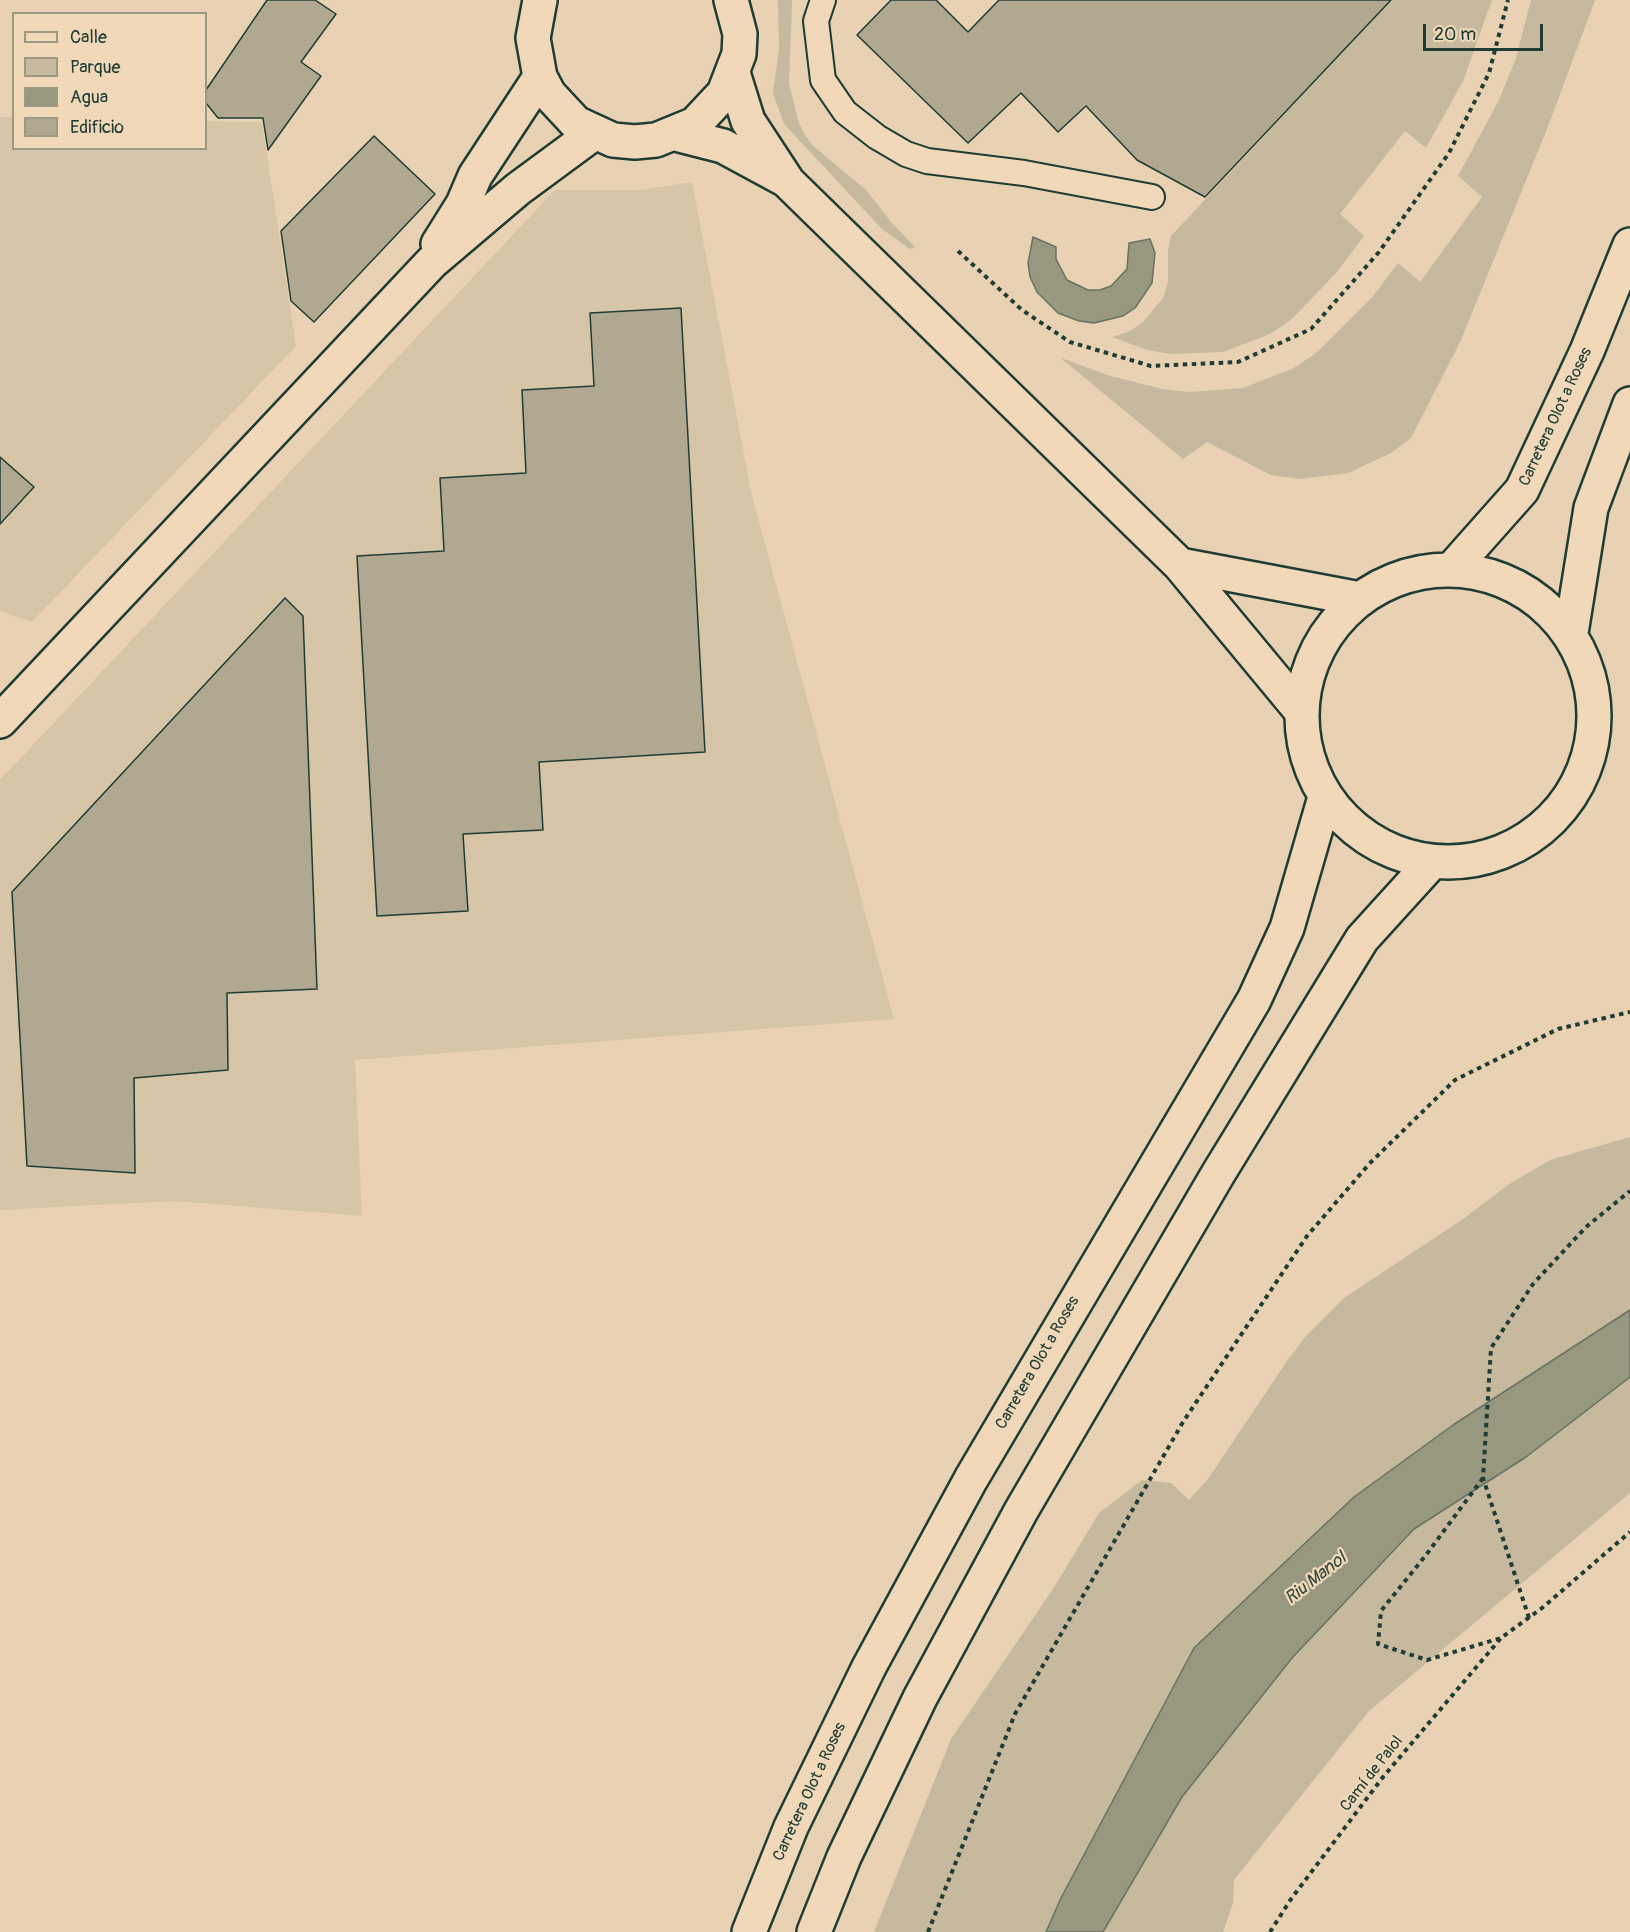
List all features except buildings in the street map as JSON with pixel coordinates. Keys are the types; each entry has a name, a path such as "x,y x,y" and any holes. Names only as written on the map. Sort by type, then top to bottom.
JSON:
{"main road":[{"path":"540,0 533,38 540,77 561,110 576,123 594,133 613,140 634,142 656,140 676,134 695,124 711,110 724,93 733,73 740,34 731,0"},
{"path":"733,73 748,122 788,182 1180,565 1301,711"},
{"path":"432,262 440,239 463,204 475,176 540,77"},
{"path":"0,721 432,262 518,189 594,133"},
{"path":"676,134 723,146 788,182"},
{"name":"Carretera Olot a Roses","path":"1451,570 1522,490 1578,372 1630,245"},
{"path":"1571,633 1591,508 1630,404"},
{"path":"1180,565 1360,599"},
{"path":"1422,569 1451,570 1511,583 1543,604 1571,633 1586,664 1594,708 1591,749 1577,787 1545,828 1508,853 1464,862 1431,863 1392,852 1356,829 1325,797 1306,759 1301,711 1310,666 1329,629 1360,599 1386,581 1422,569"},
{"name":"Carretera Olot a Roses","path":"749,1932 791,1827 858,1688 970,1479 1254,1000 1287,928 1325,797"},
{"path":"814,1932 843,1857 915,1709 1021,1511 1218,1174 1362,939 1431,863"}],"lane":[{"path":"823,0 816,21 823,80 845,112 877,137 906,154 927,161 1024,173 1152,197"}],"path":[{"path":"958,251 1022,310 1070,342 1151,366 1238,362 1311,329 1379,252 1449,153 1489,72 1508,0"},
{"path":"928,1932 1016,1714 1183,1422 1307,1236 1370,1163 1455,1080 1558,1029 1630,1012"},
{"path":"1529,1618 1483,1478 1491,1348 1533,1284 1586,1227 1630,1191"},
{"path":"1483,1478 1381,1611 1378,1644 1427,1660 1501,1638 1529,1618 1630,1533"},
{"name":"Camí de Palol","path":"1270,1932 1291,1899 1383,1777 1501,1638"}],"shaded area":[{"path":"0,117 12,117 12,150 207,150 207,121 262,122 296,346 32,622 0,611"},
{"path":"692,182 752,496 894,1019 355,1060 362,1216 175,1201 0,1210 0,780 555,190 641,190"}],"green space":[{"path":"778,0 792,0 789,84 799,123 805,135 812,145 866,190 891,222 915,247 910,249 882,229 784,124 773,93 779,49"},
{"path":"1391,0 1492,0 1463,81 1426,148 1405,131 1340,214 1364,236 1337,272 1291,320 1270,334 1223,352 1172,354 1147,350 1112,337 1128,332 1142,323 1163,298 1168,282 1168,251 1171,236"},
{"path":"1531,0 1595,0 1547,129 1461,340 1411,438 1391,453 1348,473 1300,479 1271,475 1207,442 1183,459 1061,358 1110,376 1162,389 1189,392 1243,388 1294,368 1316,353 1374,295 1398,263 1420,282 1482,197 1458,176 1499,100 1516,58"},
{"path":"1630,1137 1630,1310 1453,1425 1194,1648 1061,1898 1046,1932 874,1932 951,1739 1055,1586 1099,1513 1142,1480 1171,1483 1189,1500 1208,1479 1306,1336 1344,1298 1463,1219 1508,1185 1550,1160"},
{"path":"1630,1377 1630,1493 1368,1712 1234,1880 1233,1903 1223,1932 1103,1932 1182,1797 1292,1658 1414,1529 1526,1457"}],"water":[{"path":"1033,237 1056,247 1056,259 1067,280 1088,290 1100,290 1111,286 1127,269 1129,243 1150,239 1155,253 1152,283 1135,308 1123,316 1094,323 1079,321 1058,313 1037,292 1030,277 1028,263"},
{"name":"Riu Manol","path":"1630,1310 1630,1377 1526,1457 1414,1529 1292,1658 1182,1797 1103,1932 1046,1932 1061,1898 1194,1648 1354,1497 1453,1425"}]}
